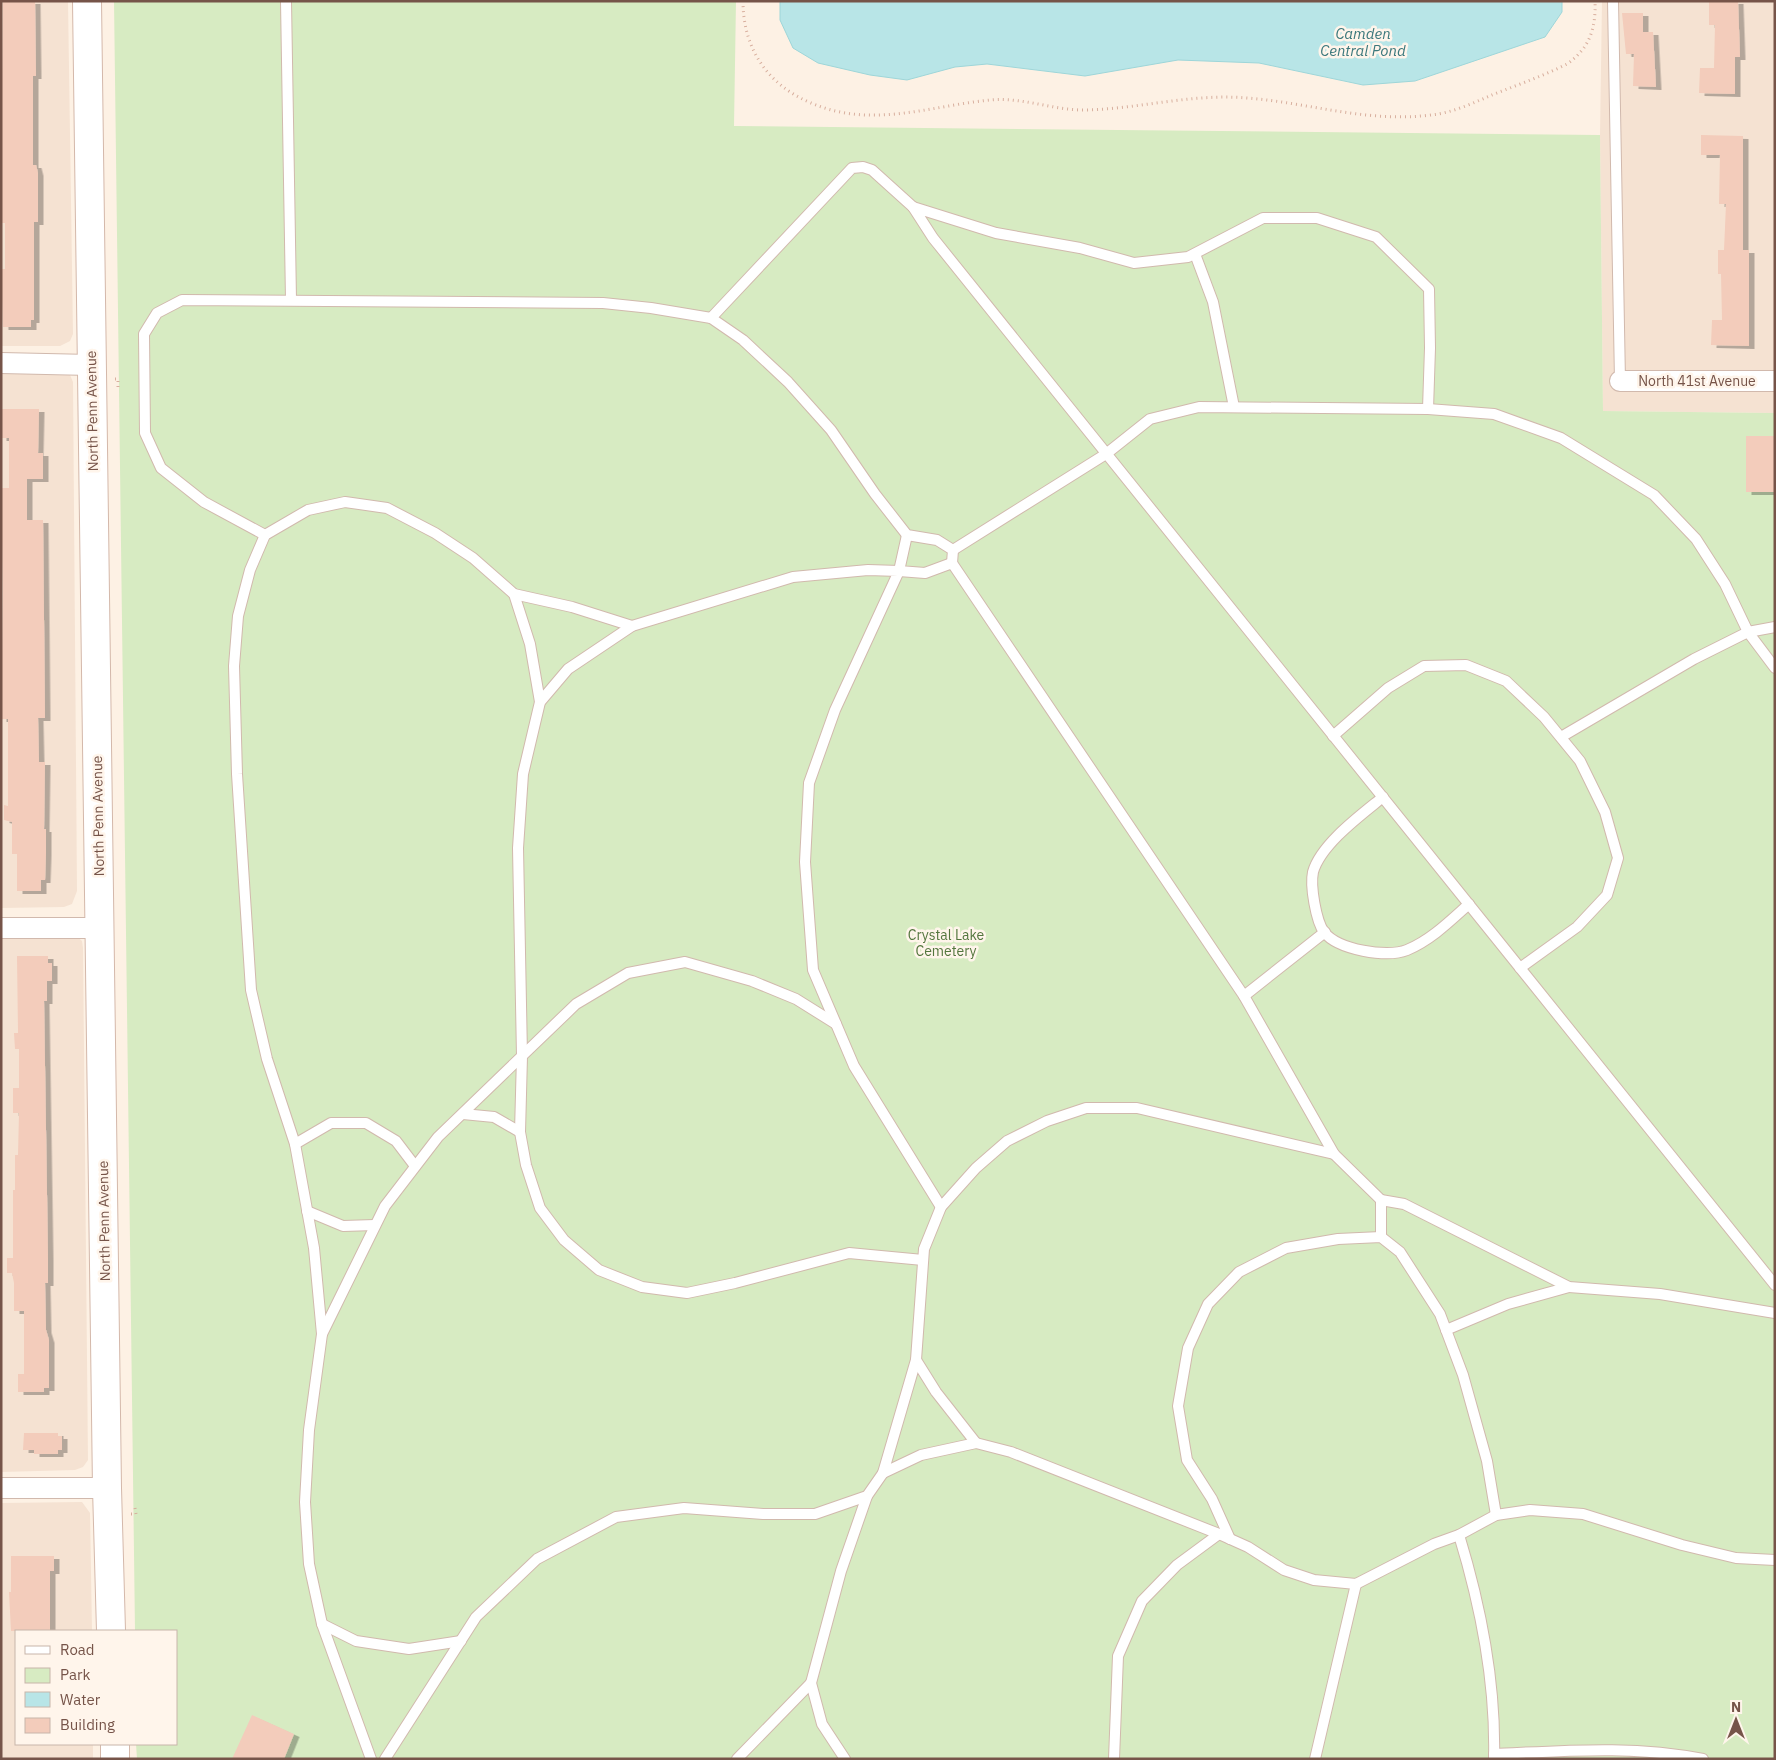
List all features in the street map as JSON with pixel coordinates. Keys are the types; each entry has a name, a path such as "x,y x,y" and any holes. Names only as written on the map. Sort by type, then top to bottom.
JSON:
{"main road":[{"name":"North Penn Avenue","path":"86,1 107,1488 111,1630"},
{"path":"115,1745 115,1759"}],"street":[{"path":"1,364 91,365"},
{"name":"North 41st Avenue","path":"1620,381 1775,381"},
{"path":"1,928 100,928"},
{"path":"1,1488 107,1488"}],"lane":[{"path":"286,1 291,300"},
{"path":"1613,1 1620,381"},
{"path":"710,318 852,168 863,166 872,170 913,207 933,238 1775,1286"},
{"path":"913,207 996,232 1080,248 1134,263 1188,257 1263,218 1317,218 1376,237 1429,289 1428,409"},
{"path":"1195,254 1213,302 1234,408"},
{"path":"265,535 204,502 161,468 145,432 144,334 157,313 182,300 603,303 651,308 710,318 743,340 788,382 831,430 907,535 937,540 953,550"},
{"path":"953,550 1106,454 1150,419 1199,407 1428,409 1494,414 1561,438 1654,496 1696,539 1725,584 1748,632 1775,668"},
{"path":"372,1759 322,1624 309,1564 305,1502 309,1430 322,1334 314,1248 296,1144 267,1059 251,990 237,774 234,666 238,616 250,570 265,535 308,510 345,502 387,508 435,533 473,558 514,594 572,606 632,626"},
{"path":"907,535 899,570 835,710 809,783 805,862 814,970 854,1066 941,1206"},
{"path":"953,550 952,563 1244,996 1334,1154 1381,1200 1404,1204 1569,1287"},
{"path":"540,702 568,669 632,626 793,577 868,570 899,570 925,573 952,563"},
{"path":"514,594 530,644 540,702 523,774 518,848 522,1056 520,1132 526,1165 540,1208 564,1240 599,1270 642,1287 687,1293 735,1283 849,1253 923,1260"},
{"path":"1560,737 1694,659 1748,632 1775,627"},
{"path":"1334,736 1388,688 1424,666 1466,665 1506,681 1544,717 1580,761 1605,812 1618,858 1607,895 1577,927 1520,968"},
{"path":"1382,797 1330,844 1313,873 1314,905 1325,932 1346,947 1375,953 1406,950 1444,928 1469,904"},
{"path":"1244,996 1325,932"},
{"path":"322,1334 385,1206 415,1166 438,1137 576,1004 628,973 685,962 752,981 796,999 836,1024"},
{"path":"737,1759 811,1684 841,1571 867,1496 883,1473 916,1360 924,1249 941,1206 976,1168 1007,1141 1047,1121 1086,1108 1137,1108 1334,1154"},
{"path":"463,1114 494,1117 520,1132"},
{"path":"296,1144 332,1123 366,1123 396,1141 415,1166"},
{"path":"1381,1200 1381,1237"},
{"path":"308,1211 343,1226 375,1225"},
{"path":"1230,1539 1212,1499 1187,1460 1178,1406 1188,1348 1208,1304 1239,1272 1286,1248 1338,1239 1381,1237 1400,1252 1440,1314 1463,1375 1487,1461 1496,1515"},
{"path":"1446,1330 1508,1304 1569,1287 1660,1294 1775,1313"},
{"path":"916,1360 936,1392 976,1443"},
{"path":"883,1473 921,1455 976,1443 1011,1452 1219,1534 1248,1547 1284,1570 1314,1580 1356,1584 1434,1544 1459,1535 1496,1515 1530,1510 1583,1514 1682,1546 1736,1558 1775,1560"},
{"path":"386,1759 476,1617 537,1559 616,1517 684,1508 763,1514 815,1514 867,1496"},
{"path":"1114,1759 1118,1656 1142,1600 1177,1566 1219,1534"},
{"path":"1459,1535 1472,1578 1483,1631 1495,1722 1494,1756 1618,1748 1674,1753 1703,1759"},
{"path":"1315,1759 1356,1584"},
{"path":"322,1624 356,1641 409,1649 461,1641"},
{"path":"811,1684 822,1724 845,1759"}],"path":[{"path":"743,1 746,35 756,58 771,78 782,87 812,104 845,113 879,116 912,114 977,102 1006,100 1078,110 1182,98 1228,96 1290,103 1381,118 1421,116 1446,112 1567,64 1584,50 1592,36 1595,1"},
{"path":"115,379 118,379 118,388"},
{"path":"131,1514 136,1514 135,1508"}],"shaded area":[{"path":"1,1 68,1 73,334 70,341 60,346 1,346"},
{"path":"1602,1 1775,1 1775,413 1603,411 1600,135"},
{"path":"1,372 65,372 70,375 73,382 77,891 72,904 64,907 1,908"},
{"path":"1,934 75,935 82,941 83,948 88,1460 83,1467 75,1470 1,1472"},
{"path":"82,1502 90,1513 92,1630 15,1630 15,1745 93,1745 93,1759 1,1759 1,1503"}],"green space":[{"name":"Crystal Lake Cemetery","path":"114,1 736,1 734,126 1600,135 1603,411 1775,413 1775,1759 137,1759 136,1745 178,1745 178,1630 135,1630"}],"water":[{"name":"Camden Central Pond","path":"780,1 1562,1 1562,12 1545,37 1415,81 1363,85 1259,63 1178,60 1085,76 987,64 955,67 907,80 870,75 818,63 793,48 780,20"}],"building":[{"path":"3,1 35,1 36,76 33,76 33,165 36,165 38,173 38,222 34,222 34,320 31,320 31,327 3,327 1,269 5,269 5,223 2,223 1,159"},
{"path":"1709,1 1738,1 1740,57 1735,57 1735,94 1699,93 1700,68 1714,68 1715,25 1709,25"},
{"path":"1622,13 1643,13 1643,32 1653,32 1656,87 1633,86 1634,54 1626,54"},
{"path":"1701,135 1743,136 1743,250 1749,250 1749,346 1711,345 1712,320 1722,320 1721,274 1718,274 1718,250 1724,250 1726,204 1719,204 1720,155 1701,155"},
{"path":"1,409 39,409 38,453 43,453 43,479 27,479 27,520 43,520 45,718 38,718 39,762 45,762 44,829 46,829 46,853 45,880 41,880 41,891 17,891 17,854 12,854 12,822 4,820 4,805 8,806 8,719 1,719 3,593 1,488 9,488 9,438 1,438"},
{"path":"1746,436 1775,436 1775,492 1746,492"},
{"path":"17,956 48,956 48,963 52,963 52,981 47,981 47,1001 44,1001 48,1258 48,1283 45,1283 46,1330 49,1340 49,1388 44,1388 44,1392 18,1392 18,1374 24,1374 24,1311 14,1311 14,1283 12,1273 7,1273 7,1258 13,1258 13,1190 15,1190 15,1155 18,1155 19,1113 13,1113 13,1088 19,1088 19,1049 15,1049 14,1033 18,1033"},
{"path":"24,1433 58,1433 58,1436 62,1436 62,1450 58,1450 58,1454 34,1454 34,1450 23,1450"},
{"path":"11,1556 54,1556 54,1571 50,1571 50,1630 11,1631 9,1592 11,1592"},
{"path":"252,1715 294,1734 284,1759 232,1759"}]}
